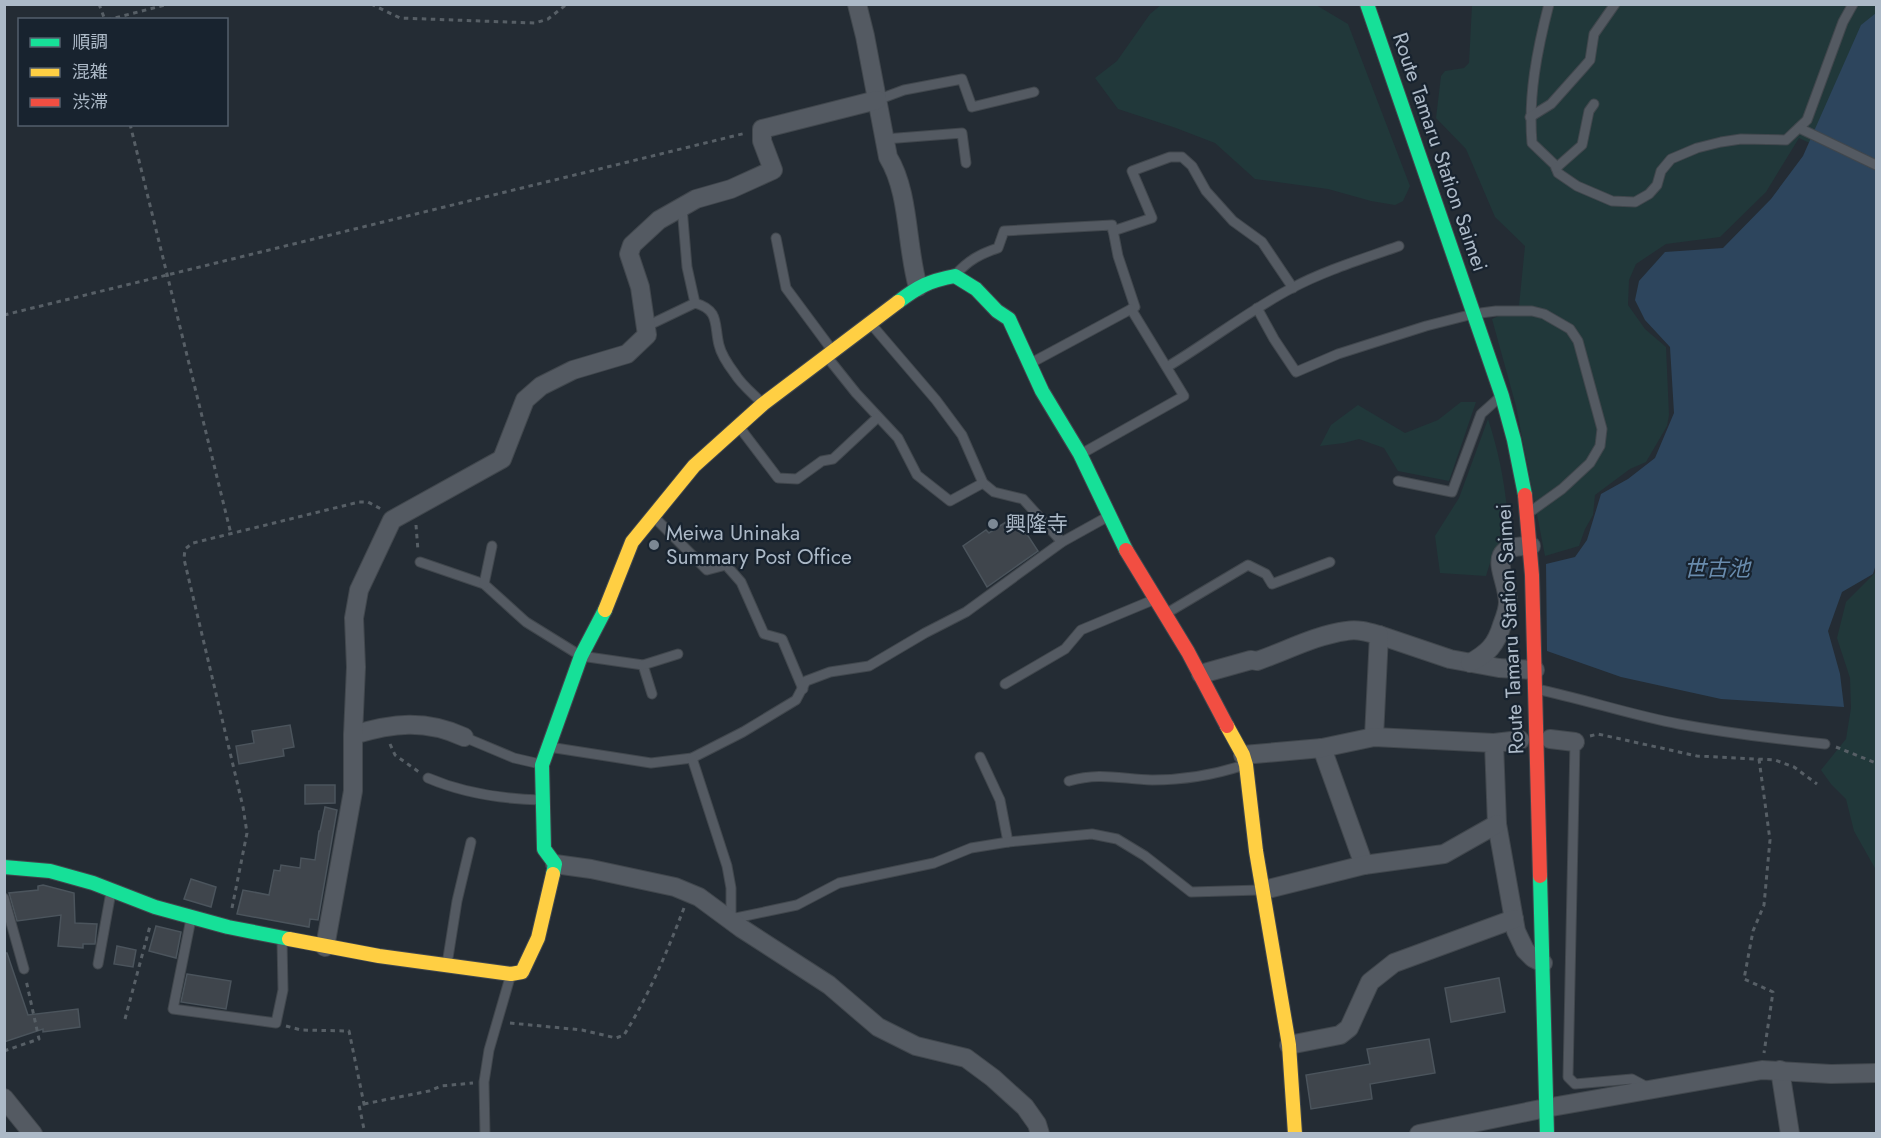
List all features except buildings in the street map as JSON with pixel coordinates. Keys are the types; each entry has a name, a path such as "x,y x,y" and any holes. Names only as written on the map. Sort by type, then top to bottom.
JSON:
{"street":[{"path":"857,4 888,157 896,171 909,250 918,287"},
{"name":"Route Tamaru Station Saimei","path":"1367,4 1502,396 1516,446 1528,514 1535,670 1547,1134"},
{"path":"325,947 353,791 356,667 354,618 359,590 392,519 502,459 525,400 541,386 573,370 627,354 647,335 640,287 629,254 632,245 660,220 696,199 731,189 773,170 762,141 762,129 877,100"},
{"path":"4,867 50,871 111,889 155,907 228,927 325,947 511,974 522,972 538,938 550,894 555,864 544,849 541,800 542,765 581,656 607,606 632,542 694,466 763,404 918,287 955,276 976,289 997,311 1009,319 1042,391 1080,454 1108,517 1131,561 1201,674 1245,760 1256,851 1289,1045 1294,1134"},
{"path":"1470,663 1485,655 1492,648 1498,638 1507,611 1507,595 1500,570 1500,558 1512,547 1531,546"},
{"path":"1201,674 1251,660 1257,661 1346,631 1363,631 1379,635 1450,659 1499,668 1535,670"},
{"path":"1374,737 1379,635"},
{"path":"353,735 382,726 401,724 445,728 464,737"},
{"path":"1245,760 1374,737 1494,743 1520,740"},
{"path":"1550,739 1575,742"},
{"path":"1494,743 1497,824 1514,919 1520,943 1533,958 1543,963"},
{"path":"1322,748 1364,865"},
{"path":"1264,890 1364,865 1444,854 1497,824"},
{"path":"555,864 591,869 690,892 829,985 878,1027 916,1046 966,1058 993,1078 1025,1107 1037,1124 1040,1134"},
{"path":"1289,1045 1340,1035 1349,1028 1370,982 1394,963 1514,919"},
{"path":"1771,1070 1790,1134"},
{"path":"1419,1134 1546,1108 1771,1070 1832,1074 1876,1073"},
{"path":"4,1098 33,1134"}],"lane":[{"path":"1549,4 1538,49 1530,117 1532,143 1558,173 1577,186 1612,201 1635,202 1649,194 1657,185 1661,171 1671,159 1697,148 1721,141 1741,139 1786,140 1807,120 1853,4"},
{"path":"1530,117 1551,104 1590,60 1594,34 1616,4"},
{"path":"877,100 904,90 962,79 972,107 1034,92"},
{"path":"1556,168 1582,145 1589,111 1594,104"},
{"path":"1799,128 1876,165"},
{"path":"885,139 962,133 966,163"},
{"path":"1113,231 1152,218 1132,171 1170,157 1182,157 1192,166 1206,191 1233,221 1262,242 1293,288"},
{"path":"682,207 687,267 696,303"},
{"path":"955,276 968,261 981,253 999,248 1004,231 1112,225 1118,255 1135,307 1031,363"},
{"path":"776,237 786,288 830,354 877,418 898,438 917,475 950,501 983,483"},
{"path":"1167,367 1257,308 1293,288 1329,271 1399,246"},
{"path":"645,327 696,303 705,306 718,327 719,346 736,376 763,404"},
{"path":"1257,308 1296,372 1338,354 1426,326 1473,314 1496,311 1532,311 1544,314 1570,329 1578,341 1602,429 1600,446 1590,463 1562,489 1528,514"},
{"path":"1080,454 1184,396 1131,309"},
{"path":"870,322 936,400 962,435 983,483 994,492 1023,499 1062,542"},
{"path":"1398,481 1452,492 1480,414 1502,396"},
{"path":"739,426 778,478 798,478 822,461 834,459 877,418"},
{"path":"654,517 707,570 726,565 741,582 764,634 782,639 803,689"},
{"path":"547,747 651,763 692,758 743,732 796,700 806,681 830,672 869,666 966,612 1062,542 1108,517"},
{"path":"484,584 492,546"},
{"path":"420,562 484,584 526,622 581,656 643,665 678,654"},
{"path":"1165,614 1248,564 1266,574 1272,584 1330,562"},
{"path":"1005,684 1065,649 1081,630 1155,599"},
{"path":"643,665 652,694"},
{"path":"1535,689 1571,696 1677,724 1750,736 1825,744"},
{"path":"464,737 514,758 542,765"},
{"path":"1575,742 1568,1077 1575,1084 1632,1079 1652,1089"},
{"path":"980,757 1000,800 1008,842"},
{"path":"692,758 727,866 731,888 731,918 797,905 839,883 934,863 971,848 1092,834 1117,839 1136,850 1191,892 1264,890"},
{"path":"1069,781 1088,776 1177,780 1214,774 1245,760"},
{"path":"428,778 451,788 513,800 541,800"},
{"path":"447,964 457,901 471,842"},
{"path":"98,964 111,889"},
{"path":"4,898 24,969"},
{"path":"191,916 173,1009 276,1023 282,990 282,938"},
{"path":"485,1134 484,1082 489,1050 511,974"}],"path":[{"path":"99,4 105,18"},
{"path":"114,18 169,4"},
{"path":"371,4 400,18 535,23 548,19 567,4"},
{"path":"130,126 231,534"},
{"path":"4,315 762,129"},
{"path":"228,927 247,833 243,807 184,559 185,549 194,543 359,502 368,502 378,506 392,519"},
{"path":"414,507 420,562"},
{"path":"382,726 395,755 428,778"},
{"path":"1575,742 1598,734 1697,756 1775,760 1794,767 1816,784"},
{"path":"1825,744 1847,750 1876,763"},
{"path":"1758,759 1770,840 1764,904 1753,931 1744,979 1773,992 1771,1070"},
{"path":"498,1020 516,1025 582,1030 616,1038 624,1035 640,1010 668,950 690,892"},
{"path":"125,1019 155,907"},
{"path":"4,1051 39,1038 24,969"},
{"path":"276,1023 301,1030 349,1031 364,1104"},
{"path":"365,1134 359,1105 429,1091 441,1086 484,1082"}],"green space":[{"path":"1161,5 1316,5 1348,24 1410,186 1403,201 1395,205 1328,189 1255,179 1215,143 1118,109 1095,78 1117,61 1150,14"},
{"path":"1472,5 1876,5 1876,175 1799,138 1766,192 1720,237 1666,244 1636,264 1629,280 1628,305 1645,329 1666,347 1669,415 1667,426 1646,462 1630,469 1595,495 1593,515 1579,546 1545,556 1516,406 1492,319 1519,306 1525,246 1495,217 1466,149 1436,118 1441,76 1445,71 1464,68 1469,63"},
{"path":"1461,402 1476,402 1449,481 1398,471 1384,448 1359,439 1320,446 1331,425 1358,405 1405,433 1438,420"},
{"path":"1488,419 1503,477 1509,537 1493,553 1486,576 1440,573 1435,536 1459,498"},
{"path":"1876,572 1876,870 1854,831 1846,799 1821,770 1846,739 1851,708 1850,678 1837,638 1846,602"}],"water":[{"name":"世古池","path":"1876,13 1876,564 1873,574 1842,592 1828,631 1840,674 1844,707 1721,699 1621,677 1547,651 1546,564 1575,557 1587,540 1601,494 1628,479 1655,458 1674,413 1670,347 1645,320 1635,300 1639,281 1665,252 1723,248 1771,199 1803,156 1861,25"}],"traffic: fast":[{"path":"1367,4 1502,396 1525,495"},
{"path":"898,302 925,285 955,276 976,289 997,311 1009,319 1042,391 1080,454 1126,550"},
{"path":"553,874 555,864 544,849 542,765 581,656 605,610"},
{"path":"4,867 50,871 93,883 155,907 228,927 289,939"},
{"path":"1540,876 1547,1134"}],"traffic: slow":[{"path":"605,610 632,542 694,466 763,404 898,302"},
{"path":"1227,726 1246,765 1256,851 1289,1045 1295,1134"},
{"path":"289,939 379,956 511,974 522,972 538,938 553,874"}],"traffic: jam":[{"path":"1525,495 1532,575 1540,876"},
{"path":"1126,550 1188,652 1227,726"}],"place":[{"name":"興隆寺","path":"993,524"},
{"name":"Meiwa Uninaka Summary Post Office","path":"654,545"}]}
